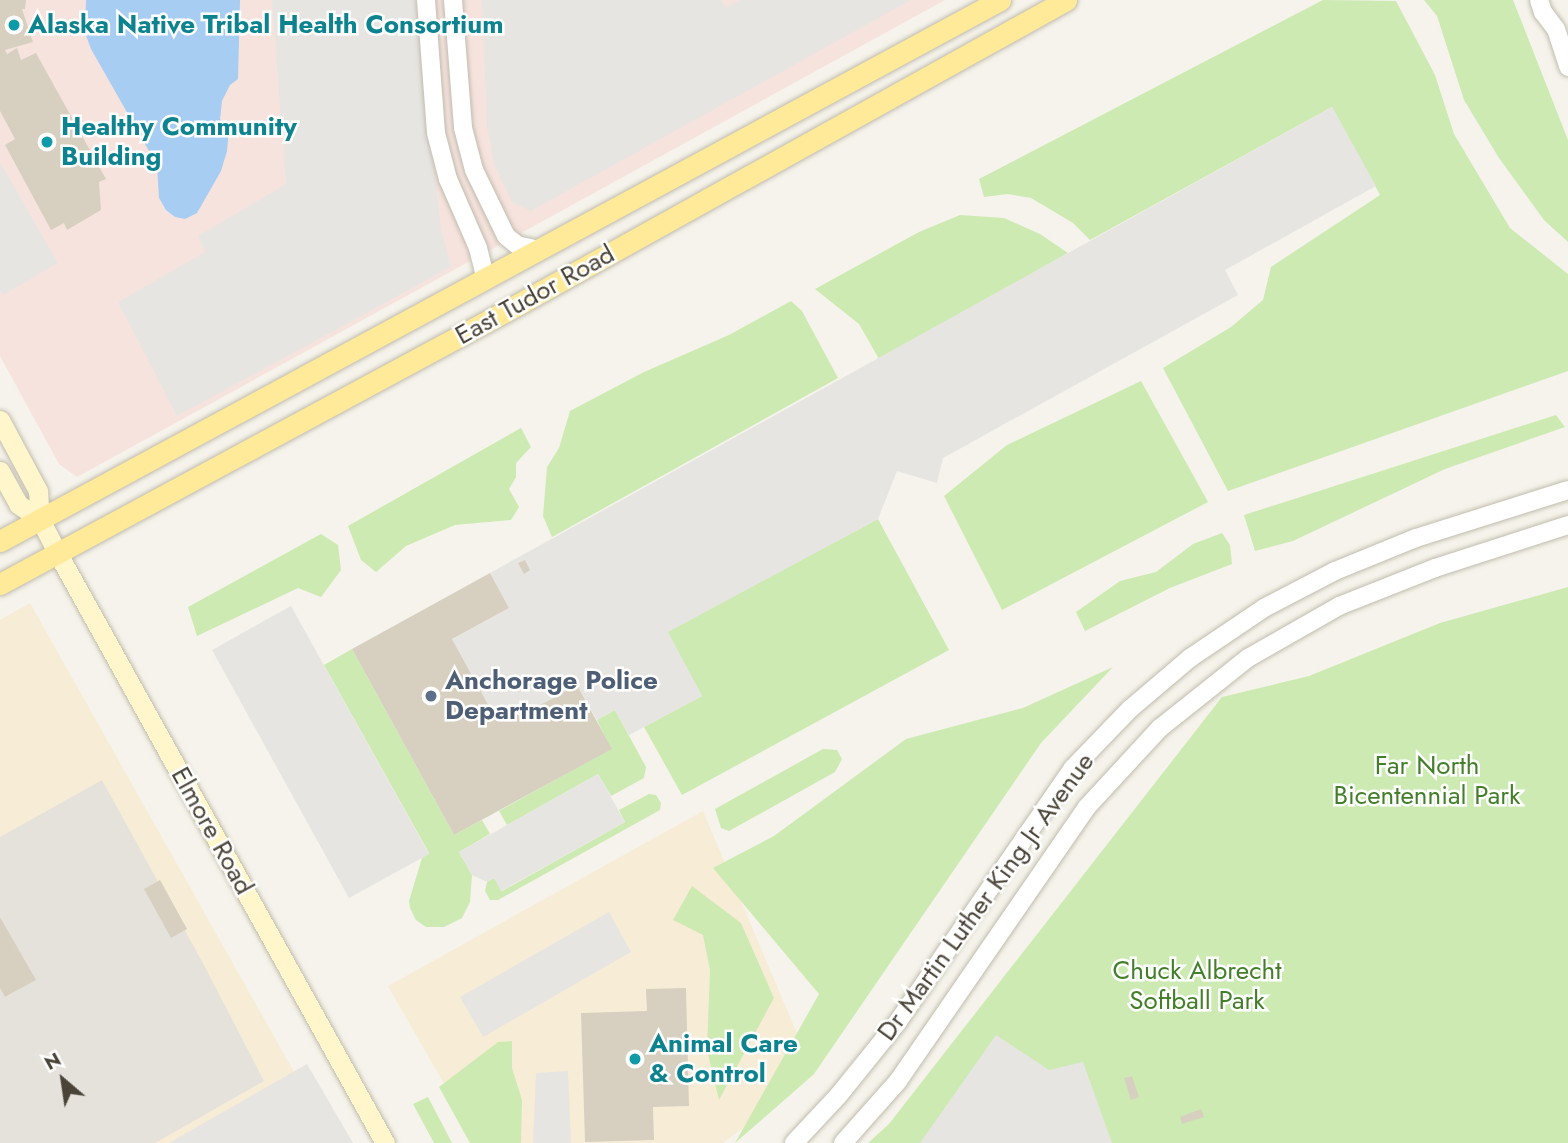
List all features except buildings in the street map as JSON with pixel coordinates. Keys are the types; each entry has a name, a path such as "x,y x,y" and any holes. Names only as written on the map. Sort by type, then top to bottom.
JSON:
{"main road":[{"name":"East Tudor Road","path":"0,541 485,276 1000,0"},
{"name":"East Tudor Road","path":"0,583 505,312 1066,0"},
{"name":"Elmore Road","path":"0,420 38,491 40,519 57,552 385,1143"},
{"name":"Elmore Road","path":"0,471 18,504 40,519"}],"street":[{"path":"426,0 436,133 448,179 478,248 485,276"},
{"path":"453,0 463,128 474,170 506,236 517,245 535,250"},
{"path":"1539,0 1543,12 1556,29"},
{"path":"1552,0 1556,29 1568,67"},
{"name":"Dr Martin Luther King Jr Avenue","path":"794,1143 838,1096 897,1023 1073,768 1130,709 1190,657 1264,608 1335,571 1416,538 1568,490"},
{"name":"Dr Martin Luther King Jr Avenue","path":"843,1143 898,1081 1087,807 1160,728 1248,658 1339,606 1435,568 1568,526"}],"shaded area":[{"path":"0,0 945,0 77,477 59,464 0,356"},
{"path":"272,0 415,0 441,229 451,267 177,416 118,302 205,252 198,236 286,184"},
{"path":"482,0 721,0 726,7 740,0 911,0 531,211 512,202 494,164 487,125"},
{"path":"1332,107 1376,186 1225,270 1238,295 943,458 937,483 897,471 878,519 668,632 702,696 629,735 615,710 597,720 577,685 520,716 515,708 496,719 452,639 509,608 490,573"},
{"path":"0,162 58,263 3,295 0,290"},
{"path":"30,603 334,1143 0,1143 0,620"},
{"path":"291,606 429,854 349,898 212,650"},
{"path":"598,774 625,822 501,891 494,878 487,882 472,875 459,852"},
{"path":"102,780 264,1081 155,1143 0,1143 0,988 6,997 35,980 0,917 0,837"},
{"path":"703,811 814,1074 723,1143 478,1143 388,986"},
{"path":"609,912 631,952 483,1037 460,997"},
{"path":"996,1035 1049,1070 1083,1062 1112,1143 920,1143"},
{"path":"307,1064 353,1143 169,1143"},
{"path":"568,1071 571,1143 533,1143 536,1073"}],"green space":[{"path":"1323,0 1396,1 1435,75 1454,134 1510,228 1568,274 1568,371 1228,491 1163,368 1231,327 1263,300 1271,267 1380,195 1332,107 1090,240 1073,223 1031,198 1008,194 984,197 979,179"},
{"path":"1424,0 1513,0 1568,140 1568,242 1544,220 1499,158 1464,100 1437,16"},
{"path":"960,215 1004,218 1040,234 1068,253 879,359 859,324 815,289 919,232"},
{"path":"791,301 802,311 838,378 552,537 543,516 547,467 559,448 570,411 644,372 729,335"},
{"path":"1141,381 1208,502 1002,610 944,496 1007,445"},
{"path":"1556,415 1565,427 1445,469 1293,541 1255,551 1244,515"},
{"path":"521,428 531,447 516,463 516,477 509,489 519,507 511,520 455,525 406,546 376,572 361,560 348,526"},
{"path":"878,519 949,650 682,795 644,727 702,696 667,632"},
{"path":"1222,533 1230,545 1232,564 1170,588 1085,631 1076,612 1120,581 1156,572 1193,544"},
{"path":"321,534 338,545 341,570 321,597 298,588 197,636 188,607"},
{"path":"1568,587 1568,1143 868,1143 889,1124 1222,697 1309,676 1440,623"},
{"path":"352,649 454,835 482,820 490,834 459,852 472,875 470,902 462,918 444,927 426,927 416,920 410,908 409,901 422,858 429,853 324,665"},
{"path":"1113,667 1041,743 814,1074 735,1143 819,994 713,868 774,836 906,739 1023,708"},
{"path":"615,710 646,767 644,778 611,796 598,774 507,825 499,811 611,749 597,720"},
{"path":"823,749 837,750 842,759 835,772 729,831 721,828 715,809"},
{"path":"649,794 656,795 661,803 660,810 498,900 490,900 485,891 487,882 494,878 502,891 625,822 619,810"},
{"path":"692,886 741,923 774,998 719,1100 707,1050 710,970 703,935 673,920"},
{"path":"512,1041 512,1068 522,1100 521,1143 470,1143 439,1087 498,1042"},
{"path":"428,1097 452,1143 434,1143 413,1104"}],"water":[{"path":"86,0 240,0 238,79 230,85 222,101 220,119 229,129 227,151 221,171 197,213 185,219 175,217 166,210 159,198 157,165 91,49 85,33"}],"place":[{"name":"Alaska Native Tribal Health Consortium","path":"14,25"},
{"name":"Healthy Community Building","path":"47,142"},
{"name":"Anchorage Police Department","path":"431,696"},
{"name":"Animal Care & Control","path":"635,1059"}],"park label":[{"name":"Far North Bicentennial Park","path":"1427,781"},
{"name":"Chuck Albrecht Softball Park","path":"1197,986"}]}
